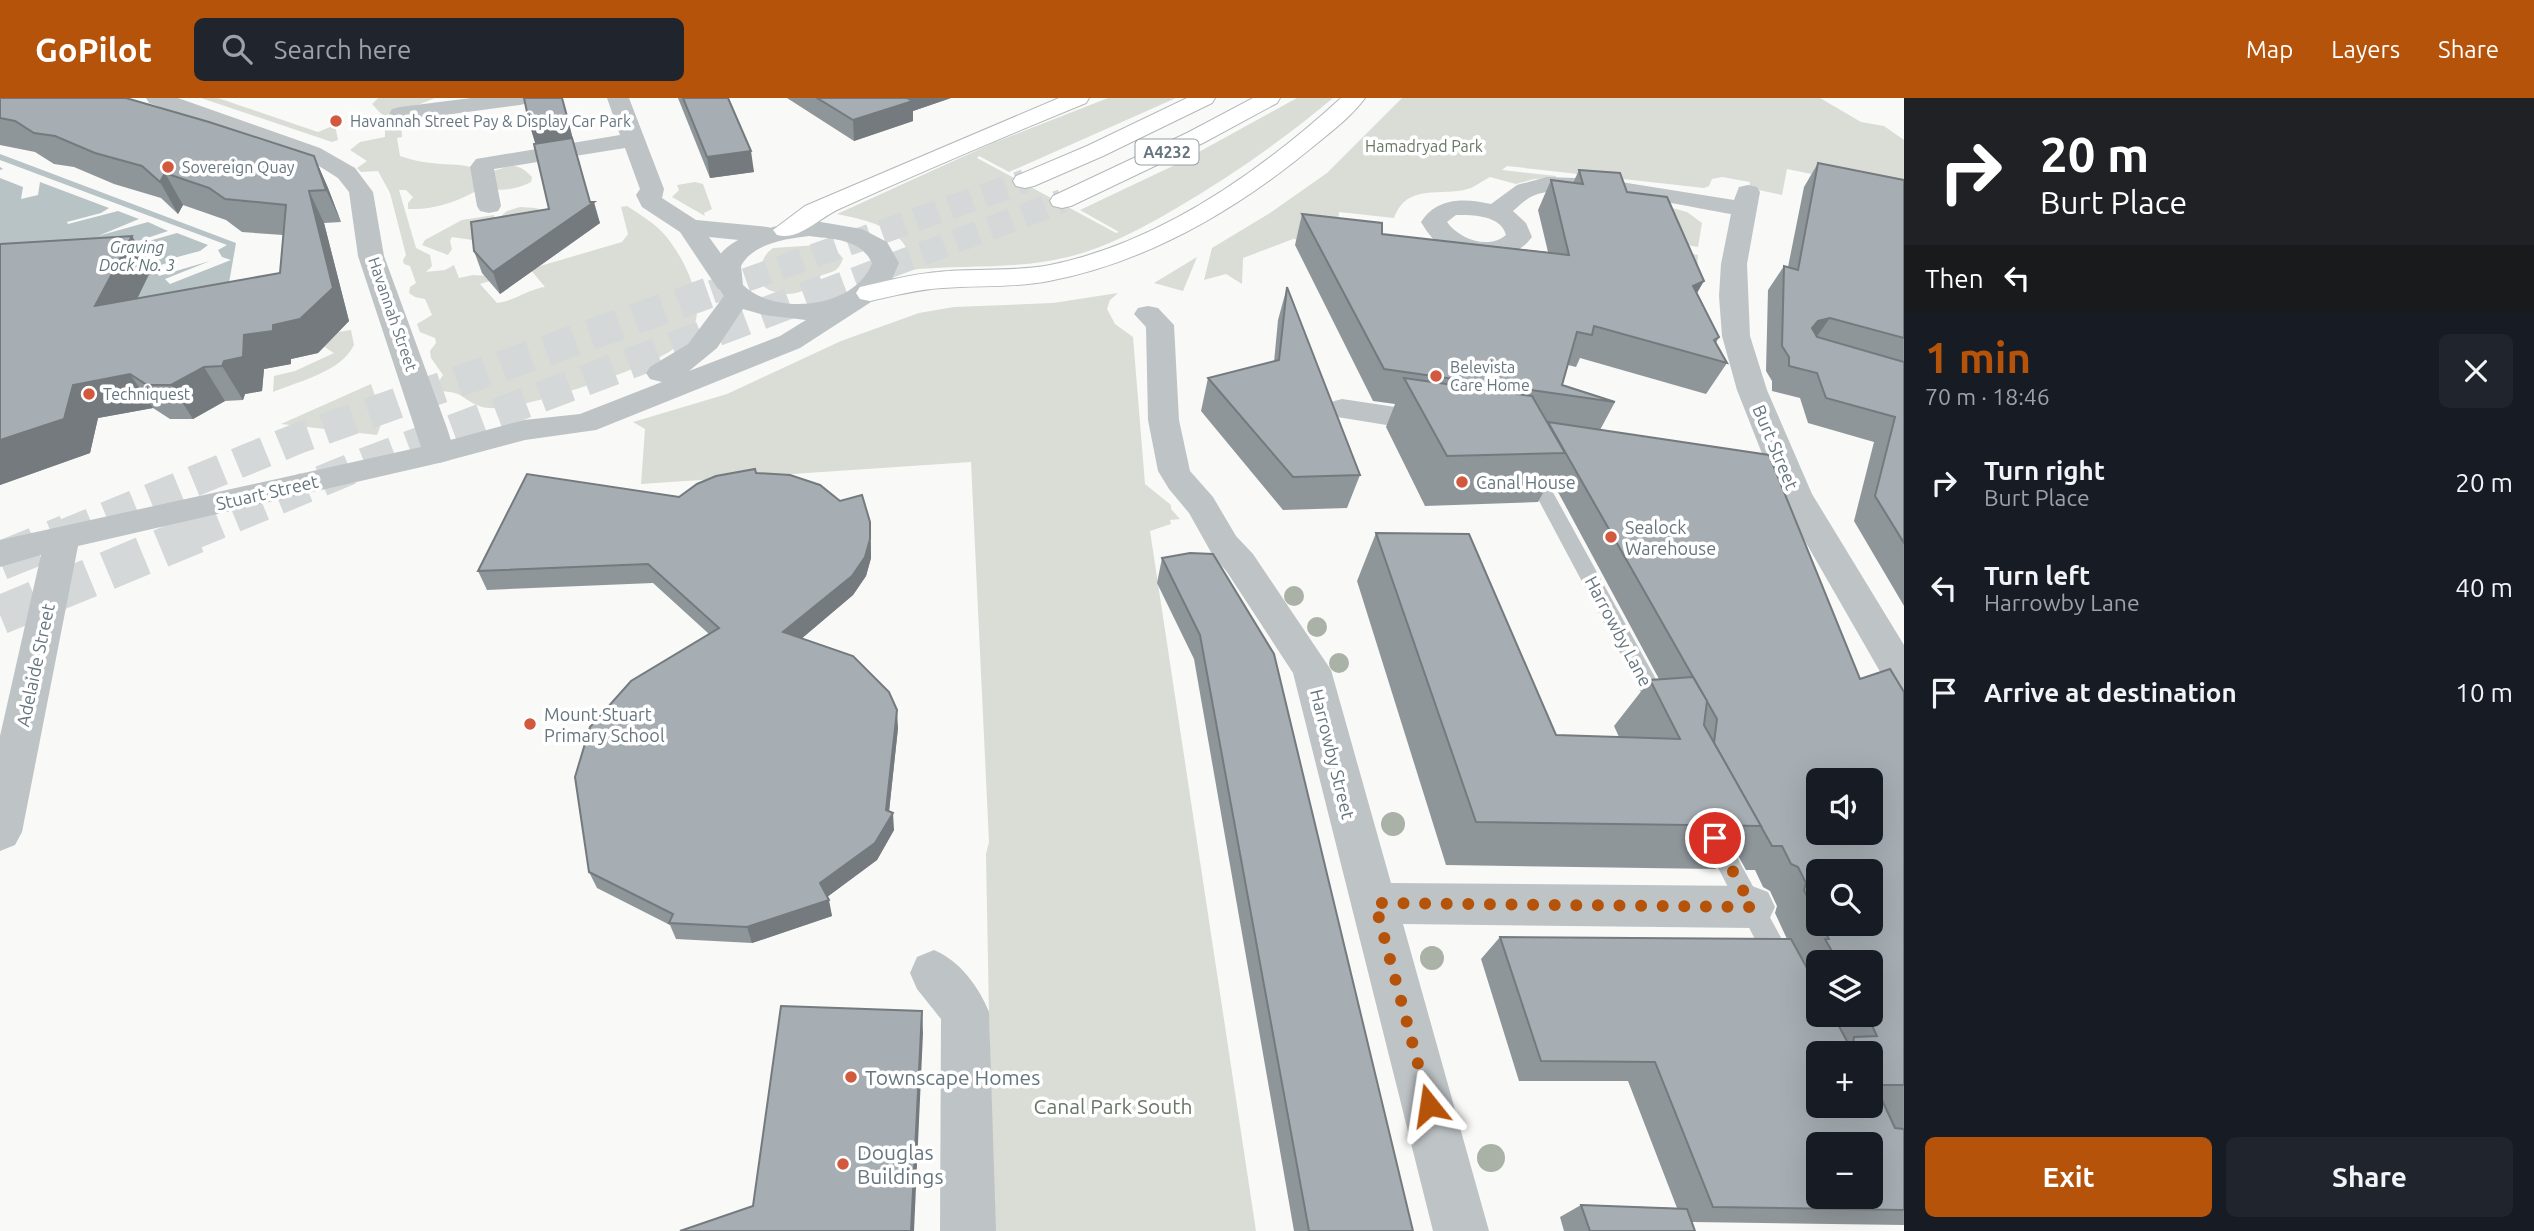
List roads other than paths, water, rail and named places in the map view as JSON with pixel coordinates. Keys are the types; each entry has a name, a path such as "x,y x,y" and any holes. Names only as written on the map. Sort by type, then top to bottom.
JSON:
{"main road":[{"path":"777,232 826,205 969,142 1079,98"},
{"name":"A4232","path":"1025,181 1095,151 1204,98"},
{"name":"A4232","path":"1062,201 1185,143 1269,98"},
{"path":"861,298 921,282 1048,274 1118,255 1178,226 1259,176 1300,146 1354,98"}],"street":[{"name":"Havannah Street","path":"156,98 313,153 335,164 353,180 365,204 370,253 439,453"},
{"path":"400,114 520,98"},
{"path":"618,98 652,189 648,195 651,202 689,227 733,289 754,304 777,311 803,312 835,308 861,298 883,279 887,265 882,252 853,233 832,229 777,232 689,227"},
{"path":"489,206 482,167 484,164 633,139"},
{"name":"Burt Street","path":"1494,213 1528,188 1542,184 1569,184 1670,196 1746,200 1734,264 1732,296 1736,336 1752,390 1795,494 1832,561 1904,678"},
{"name":"Stuart Street","path":"524,430 570,403 644,380 688,362 709,342 733,289 727,270 733,256 748,244 777,232"},
{"name":"Stuart Street","path":"3,551 439,453 524,430 585,423 790,341 861,298"},
{"name":"Harrowby Street","path":"1148,314 1160,325 1167,442 1173,469 1184,487 1204,508 1227,553 1240,563 1312,670 1461,1231"},
{"path":"1342,409 1474,428"},
{"path":"1753,469 1787,474"},
{"name":"Adelaide Street","path":"0,832 62,538"},
{"path":"1375,903 1752,907"},
{"path":"934,973 965,1012 968,1231"}],"lane":[{"name":"Harrowby Lane","path":"1519,445 1668,722"},
{"path":"1702,815 1790,980"}],"water":[{"name":"Graving Dock No. 3","path":"0,154 236,243 229,283 135,307 0,251"}],"tunnel":[{"path":"712,292 1025,181"},
{"path":"821,292 1062,201"},
{"path":"63,535 299,438 717,290"},
{"path":"191,535 365,463 825,290"},
{"path":"0,561 67,534"},
{"path":"0,615 196,534"}],"place":[{"name":"Havannah Street Pay & Display Car Park","path":"336,121"},
{"name":"Sovereign Quay","path":"168,167"},
{"name":"Belevista Care Home","path":"1436,376"},
{"name":"Techniquest","path":"89,394"},
{"name":"Canal House","path":"1462,482"},
{"name":"Sealock Warehouse","path":"1611,537"},
{"name":"Mount Stuart Primary School","path":"530,724"},
{"name":"Townscape Homes","path":"851,1077"},
{"name":"Douglas Buildings","path":"843,1164"}],"park label":[{"name":"Hamadryad Park","path":"1424,146"},
{"name":"Canal Park South","path":"1113,1106"}]}
